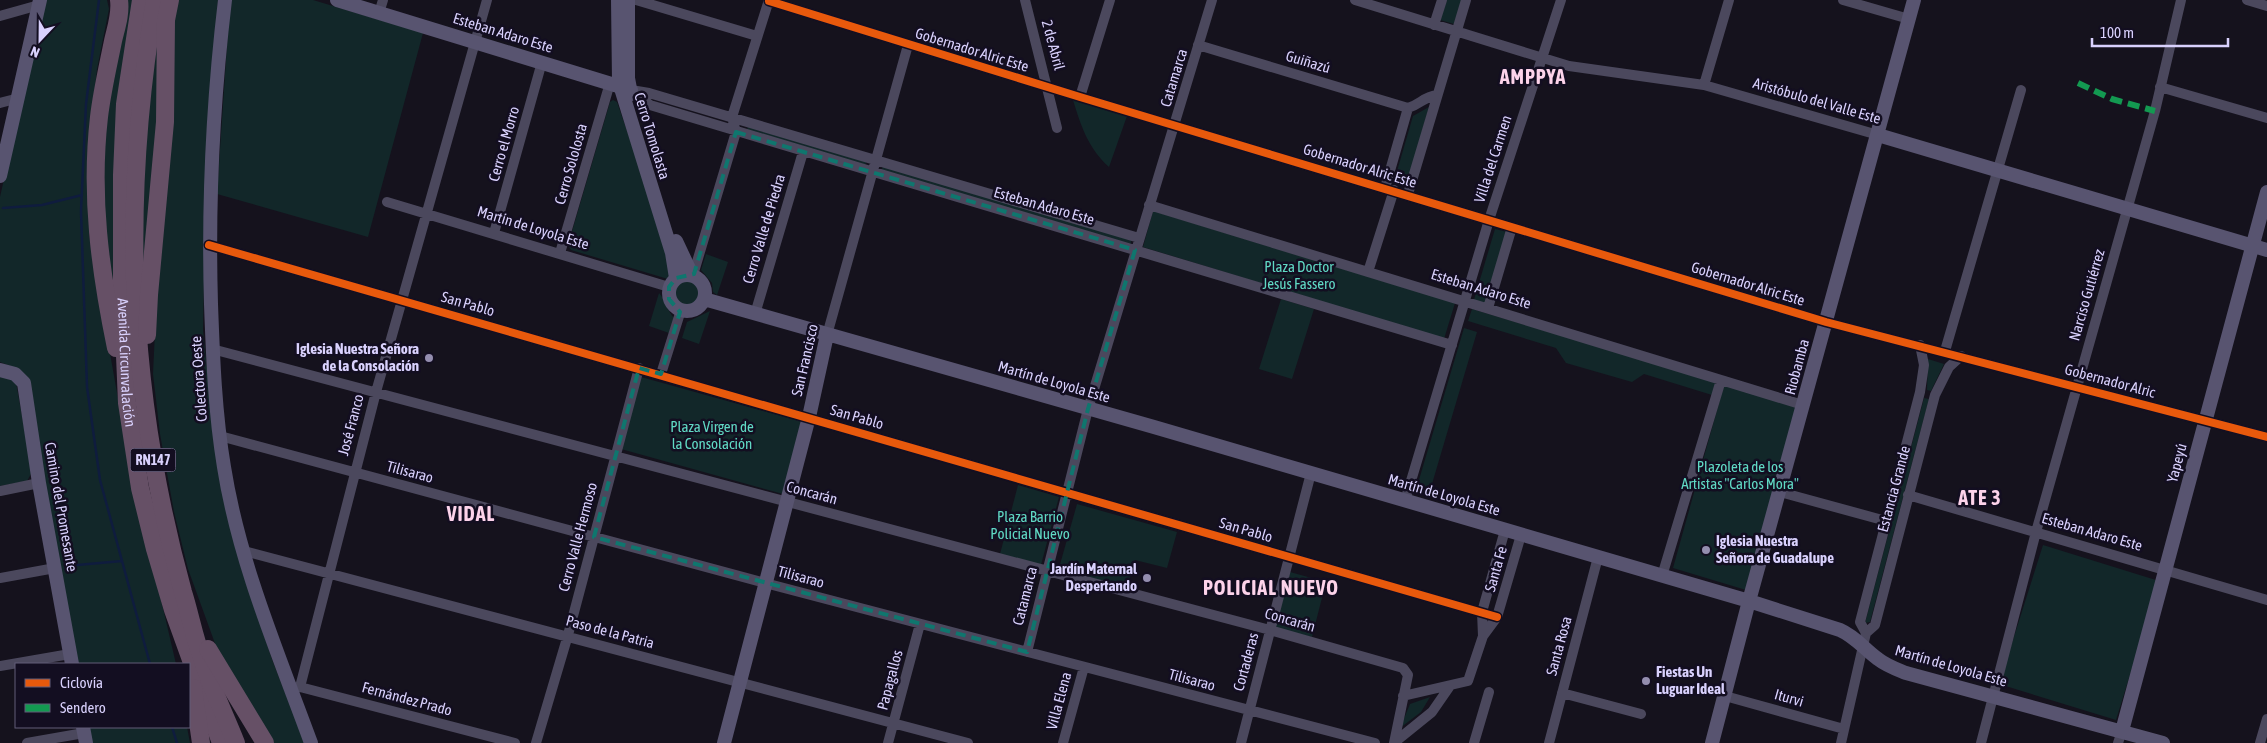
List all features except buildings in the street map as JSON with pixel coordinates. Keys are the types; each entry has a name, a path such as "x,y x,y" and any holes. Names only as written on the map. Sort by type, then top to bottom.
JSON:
{"highway":[{"path":"119,0 119,17 104,80 99,115 95,195 98,242 107,306 127,403"},
{"name":"Avenida Circunvalación","path":"141,0 125,104 137,338 154,467 181,612 236,743"},
{"name":"Avenida Circunvalación","path":"155,0 120,230 127,403 140,488 181,612 221,743"},
{"path":"145,398 149,295 165,122 166,20 170,0"},
{"path":"181,612 187,663"},
{"path":"181,612 265,743"},
{"path":"190,675 201,743"}],"main road":[{"name":"Colectora Oeste","path":"225,0 215,82 209,245 212,349 220,436 224,468 256,592 296,687 311,743"},
{"name":"Esteban Adaro Este","path":"337,0 381,7 474,42 620,86"},
{"name":"Cerro Tomolasta","path":"618,0 617,68 620,86 672,253 676,268 673,282"},
{"name":"Cerro Tomolasta","path":"620,86 628,78 628,0"},
{"name":"Riobamba","path":"1712,743 1749,601 1914,0"},
{"path":"0,176 40,2"},
{"name":"Cerro Tomolasta","path":"620,86 679,248 692,275"},
{"name":"Aristóbulo del Valle Este","path":"1878,135 2267,250"},
{"name":"Yapeyú","path":"2120,737 2267,192"},
{"path":"683,275 692,275 698,278 705,288 704,299 697,308 681,310 676,308 669,298 673,282 683,275"},
{"name":"Martín de Loyola Este","path":"704,299 1749,601 1865,639 1876,658 1890,667 1993,695 2120,737 2163,743"},
{"name":"San Francisco","path":"724,743 808,417 827,335"},
{"name":"Camino del Promesante","path":"0,370 15,374 24,383 39,483 71,659"}],"street":[{"name":"José Franco","path":"296,687 330,574 354,472 425,213 487,0"},
{"path":"636,0 757,36"},
{"path":"692,275 736,132 732,117 769,0"},
{"name":"Gobernador Alric Este","path":"769,0 908,45 1408,194 1826,322 1945,352"},
{"name":"2 de Abril","path":"1025,0 1057,128"},
{"path":"1080,97 1110,0"},
{"name":"Catamarca","path":"1027,652 1088,409 1148,205 1212,0"},
{"name":"Aristóbulo del Valle Este","path":"1355,0 1569,66 1704,85 1878,135"},
{"path":"1434,25 1442,0"},
{"path":"1408,194 1466,0"},
{"name":"Villa del Carmen","path":"1405,501 1489,220 1561,0"},
{"path":"1704,85 1729,0"},
{"path":"1843,0 1909,20"},
{"name":"Narciso Gutiérrez","path":"1981,743 2036,532 2160,87 2181,0"},
{"path":"2247,0 2267,6"},
{"path":"0,16 40,2"},
{"name":"San Francisco","path":"827,335 908,45"},
{"name":"Guiñazú","path":"1198,45 1408,108"},
{"name":"Cerro el Morro","path":"494,233 542,62"},
{"name":"Esteban Adaro Este","path":"620,86 732,117 1138,238"},
{"name":"Esteban Adaro Este","path":"620,86 650,105 736,132 1452,345"},
{"name":"Cerro Sololosta","path":"560,253 620,86"},
{"path":"2160,87 2267,118"},
{"path":"1945,352 2021,90"},
{"path":"1368,272 1408,108 1416,106 1427,96 1437,96"},
{"path":"0,103 19,98"},
{"name":"Cerro Valle de Piedra","path":"755,314 803,152"},
{"name":"Martín de Loyola Este","path":"387,202 560,253 673,282"},
{"name":"Esteban Adaro Este","path":"1148,205 1803,405"},
{"path":"1488,308 1512,227"},
{"name":"San Pablo","path":"209,245 402,299 1497,617"},
{"path":"661,374 681,310"},
{"name":"Estancia Grande","path":"1865,639 1860,622 1920,392 1924,365 1920,345"},
{"name":"Concarán","path":"212,349 1270,630 1403,668 1408,675 1404,696"},
{"name":"Gobernador Alric","path":"1945,352 2267,437"},
{"name":"Estancia Grande","path":"1841,743 1865,639 1875,625 1935,396 1949,367 1961,356"},
{"name":"Cerro Valle Hermoso","path":"536,743 568,635 639,368"},
{"path":"1662,576 1720,380"},
{"path":"1920,392 1935,396"},
{"name":"Tilisarao","path":"220,436 765,583 1374,743"},
{"name":"Cortaderas","path":"1241,743 1311,473"},
{"path":"0,491 39,483"},
{"path":"1780,492 1886,521"},
{"name":"Esteban Adaro Este","path":"1908,495 2267,600"},
{"name":"Santa Fe","path":"1483,636 1482,612 1506,530"},
{"name":"Santa Fe","path":"1404,696 1468,681 1483,636 1497,617 1522,535"},
{"name":"Paso de la Patria","path":"244,551 568,635 740,683 968,743"},
{"name":"Santa Rosa","path":"1549,743 1598,557"},
{"path":"0,578 55,568"},
{"name":"Papagallos","path":"888,743 920,624"},
{"path":"30,663 71,659"},
{"path":"0,666 15,665"},
{"name":"Villa Elena","path":"1063,743 1084,667"},
{"path":"1394,743 1432,712 1450,686"},
{"name":"Fernández Prado","path":"296,687 515,743"},
{"path":"1474,743 1489,692"},
{"path":"1562,693 1641,714"},
{"path":"1394,743 1404,696"},
{"name":"Iturvi","path":"1725,696 1844,730"},
{"path":"2260,743 2267,719"},
{"path":"27,743 84,734"}],"highlighted area":[{"path":"736,132 1135,250 1088,409 1027,652 594,537 639,368 661,374 680,312 669,299 669,287 676,278 694,274"}],"green space":[{"path":"44,0 107,0 109,9 97,69 91,127 89,235 130,466 176,663 76,663 18,369 0,362 0,197"},
{"path":"121,0 164,0 148,257 118,317 109,299 101,129"},
{"path":"177,0 218,0 205,234 203,330 209,388 245,578 273,662 305,743 272,743 217,649 188,569 174,512 160,434 153,374 169,31"},
{"path":"230,0 313,0 423,33 368,237 217,194"},
{"path":"1447,0 1462,0 1454,24 1440,20"},
{"path":"613,100 617,102 674,266 674,273 668,279 571,250 568,245 610,102"},
{"path":"1073,100 1127,116 1109,167 1090,144 1082,128"},
{"path":"1429,107 1407,183 1395,178 1413,116"},
{"path":"748,126 866,162 865,166 747,130"},
{"path":"883,166 1132,239 1130,245 881,172"},
{"name":"Plaza Doctor Jesús Fassero","path":"1153,211 1455,303 1444,339 1143,247"},
{"path":"1495,229 1507,232 1485,306 1473,303"},
{"path":"706,254 728,262 717,295 713,292 712,283 701,270"},
{"path":"687,279 697,283 701,293 697,303 687,307 677,303 673,293 677,283"},
{"path":"659,293 674,318 669,333 649,326"},
{"path":"1281,299 1314,309 1292,379 1259,369"},
{"path":"1472,309 1716,382 1712,395 1644,374 1632,382 1566,363 1556,348 1468,321"},
{"path":"710,311 699,344 682,338 687,322"},
{"path":"1464,328 1477,332 1429,494 1416,490"},
{"path":"1928,359 1944,364 1931,391 1927,390"},
{"path":"0,375 16,382 32,472 27,481 0,486"},
{"name":"Plaza Virgen de la Consolación","path":"641,377 803,422 783,494 621,449"},
{"name":"Plazoleta de los Artistas \"Carlos Mora\"","path":"1724,385 1801,407 1746,590 1673,568"},
{"path":"1924,398 1929,399 1870,622 1865,623"},
{"name":"Plaza Barrio Policial Nuevo","path":"1018,485 1059,497 1041,565 1000,554"},
{"name":"Plaza Barrio Policial Nuevo","path":"1077,504 1177,532 1167,568 1135,560 1127,588 1059,568"},
{"path":"2043,545 2159,581 2116,720 1999,684"},
{"path":"1290,572 1326,582 1312,637 1275,628"},
{"path":"1430,697 1421,712 1400,728 1410,704"},
{"path":"87,728 187,728 190,743 90,743"}],"waterway":[{"path":"99,0 86,104 81,211 87,387 100,480 150,663"},
{"path":"3,208 42,205 82,195"},
{"path":"66,566 122,561"},
{"path":"172,728 177,743"}],"marked path":[{"path":"2078,83 2112,99 2155,111"}],"cycle path":[{"path":"769,1 1826,322 2267,437"},
{"path":"209,245 1497,617"}],"place":[{"name":"Iglesia Nuestra Señora de la Consolación","path":"429,358"},
{"name":"Iglesia Nuestra Señora de Guadalupe","path":"1706,550"},
{"name":"Jardín Maternal Despertando","path":"1147,578"},
{"name":"Fiestas Un Luguar Ideal","path":"1646,681"}],"district":[{"name":"AMPPYA","path":"1533,77"},
{"name":"ATE 3","path":"1980,498"},
{"name":"VIDAL","path":"471,514"},
{"name":"POLICIAL NUEVO","path":"1271,588"}]}
